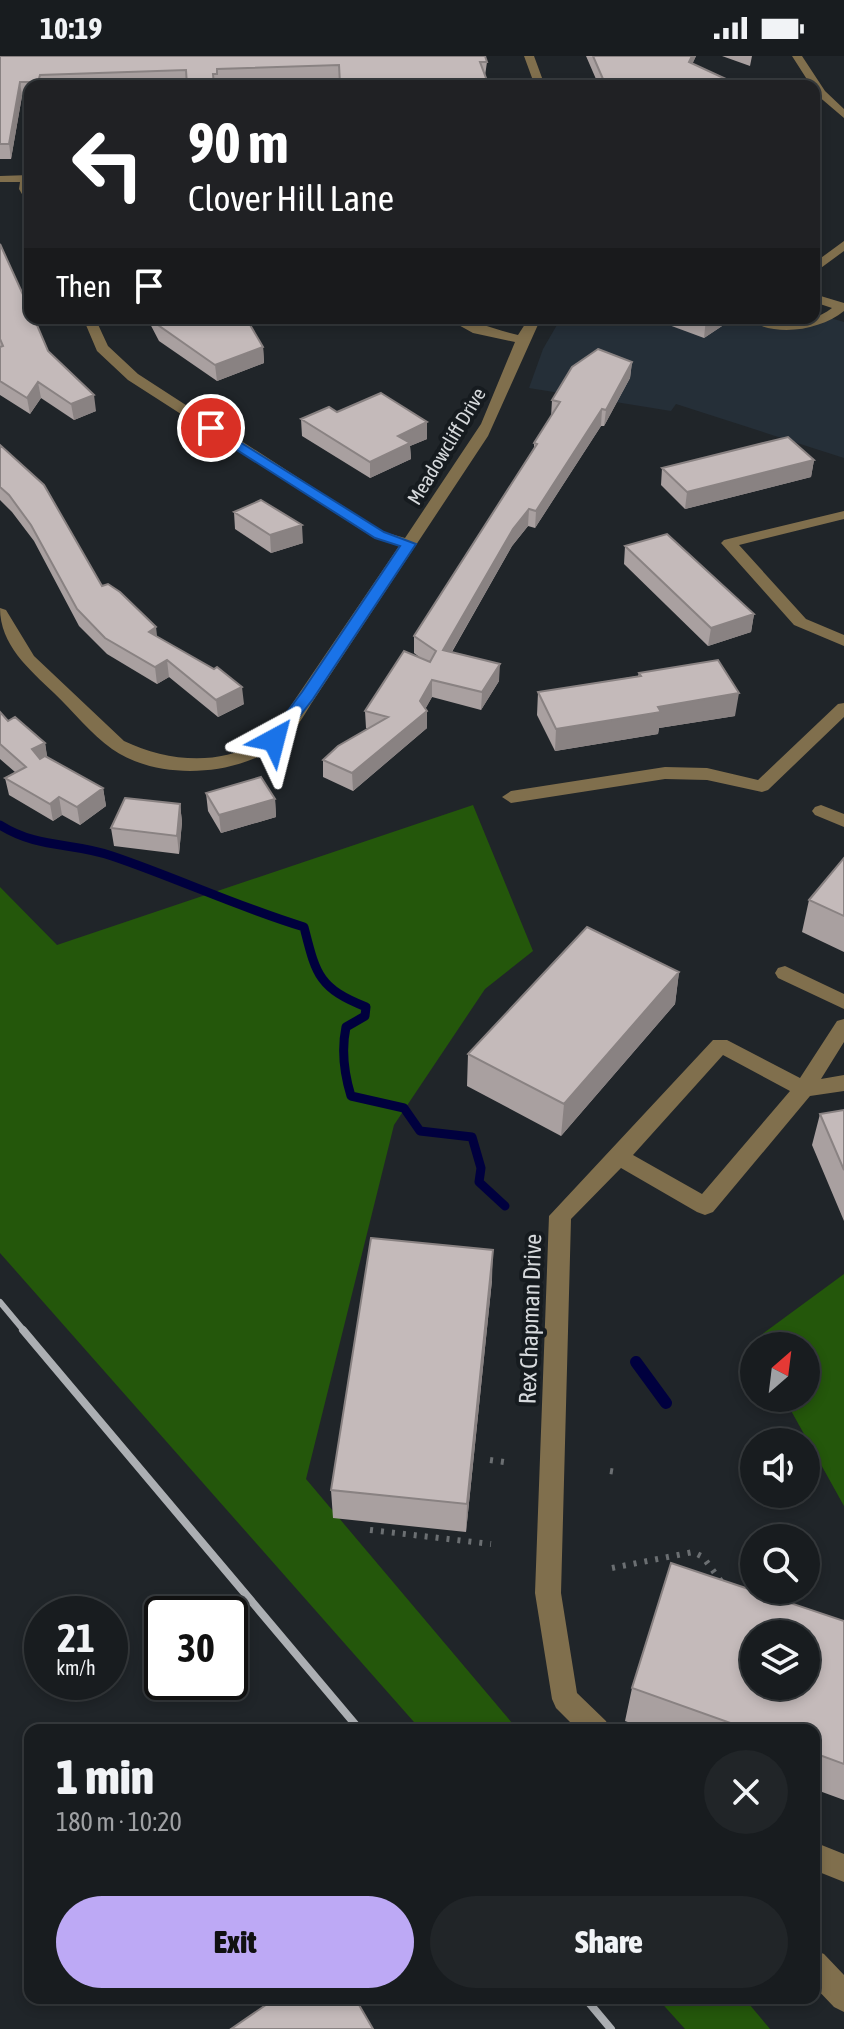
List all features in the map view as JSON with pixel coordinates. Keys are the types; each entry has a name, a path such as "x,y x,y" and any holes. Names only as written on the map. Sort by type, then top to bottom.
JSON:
{"street":[{"path":"529,56 538,80"},
{"path":"797,56 813,80"},
{"path":"820,91 844,115"},
{"path":"0,179 24,178"},
{"path":"820,264 844,245"},
{"path":"820,300 843,306"},
{"path":"820,321 827,320 843,306"},
{"path":"92,324 102,348 133,377 367,528 389,539 409,544"},
{"path":"465,324 523,340"},
{"name":"Meadowcliff Drive","path":"0,613 28,659 118,745 158,762 185,765 233,758 274,740 409,544 493,413 532,324"},
{"path":"778,324 800,324"},
{"path":"844,515 729,543 800,622 844,641"},
{"path":"511,797 665,773 707,774 762,786 844,708"},
{"path":"821,811 844,821"},
{"path":"785,973 844,1002"},
{"path":"619,1157 705,1206 804,1089 844,1026"},
{"name":"Rex Chapman Drive","path":"591,1724 565,1699 548,1593 560,1216 619,1157 720,1045 804,1089"},
{"path":"804,1089 844,1083"},
{"path":"820,1858 844,1868"},
{"path":"820,1971 844,1997"}],"path":[{"path":"490,1460 504,1462"},
{"path":"370,1530 491,1544"},
{"path":"612,1568 693,1552 703,1557 729,1591"}],"shaded area":[{"path":"820,315 844,322 844,458 676,404 671,411 529,388 543,349 558,324 820,324"}],"green space":[{"path":"473,805 533,951 485,989 394,1125 306,1479 513,1724 416,1724 0,1253 0,887 57,945"},
{"path":"844,1274 844,1506 820,1463 820,1428 801,1428 792,1412 820,1412 820,1332 765,1332"},
{"path":"662,2004 749,2004 770,2029 685,2029"}],"building":[{"path":"0,56 485,56 487,62 480,62 487,80 340,80 339,65 217,69 214,80 187,80 186,70 40,75 39,80 20,82 9,144 0,144"},
{"path":"593,56 692,56 689,62 728,80 603,80"},
{"path":"0,244 24,297 24,324 37,324 48,351 94,395 71,404 38,382 27,398 0,381 0,347 3,346 0,339"},
{"path":"250,324 263,347 215,365 158,325"},
{"path":"598,349 632,362 606,410 602,409 536,511 529,509 513,529 443,650 500,664 482,692 432,680 420,701 427,711 352,773 323,760 338,746 388,717 365,711 404,651 430,662 436,651 414,636 537,444 534,443 560,402 552,400 572,367"},
{"path":"381,393 427,422 398,436 410,443 370,462 301,419 329,407 337,412"},
{"path":"788,437 814,460 687,492 662,468"},
{"path":"0,445 44,485 102,586 108,584 120,592 156,627 149,632 214,669 217,667 242,687 216,700 167,660 155,667 105,638 77,609 31,525 0,487"},
{"path":"261,500 302,525 270,535 234,512"},
{"path":"667,534 754,614 711,628 625,546"},
{"path":"718,660 739,693 658,707 661,712 556,729 538,692 641,676 639,673"},
{"path":"0,712 8,721 15,717 45,743 32,749 40,759 45,756 103,788 77,807 59,797 50,804 5,778 26,767 0,744"},
{"path":"261,777 275,799 219,815 206,793"},
{"path":"125,798 180,804 177,836 111,828"},
{"path":"844,858 844,916 809,900"},
{"path":"587,927 679,972 564,1104 468,1054"},
{"path":"844,1110 844,1170 820,1114"},
{"path":"371,1238 493,1250 467,1504 331,1490"},
{"path":"671,1563 740,1586 740,1604 793,1604 844,1621 844,1764 820,1755 820,1724 733,1724 632,1688"},
{"path":"267,2004 358,2004 373,2029 231,2029"}],"waterway":[{"path":"0,825 42,842 112,856 304,927 316,968 328,986 366,1007 365,1016 346,1027 344,1036 344,1062 351,1096 404,1108 420,1131 472,1137 481,1168 479,1182 505,1206"},
{"path":"636,1362 666,1403"}],"railway":[{"path":"0,1302 25,1332"},
{"path":"23,1330 355,1724"},
{"path":"590,2004 611,2029"}],"route":[{"path":"211,428 379,535 409,544 274,740"}]}
